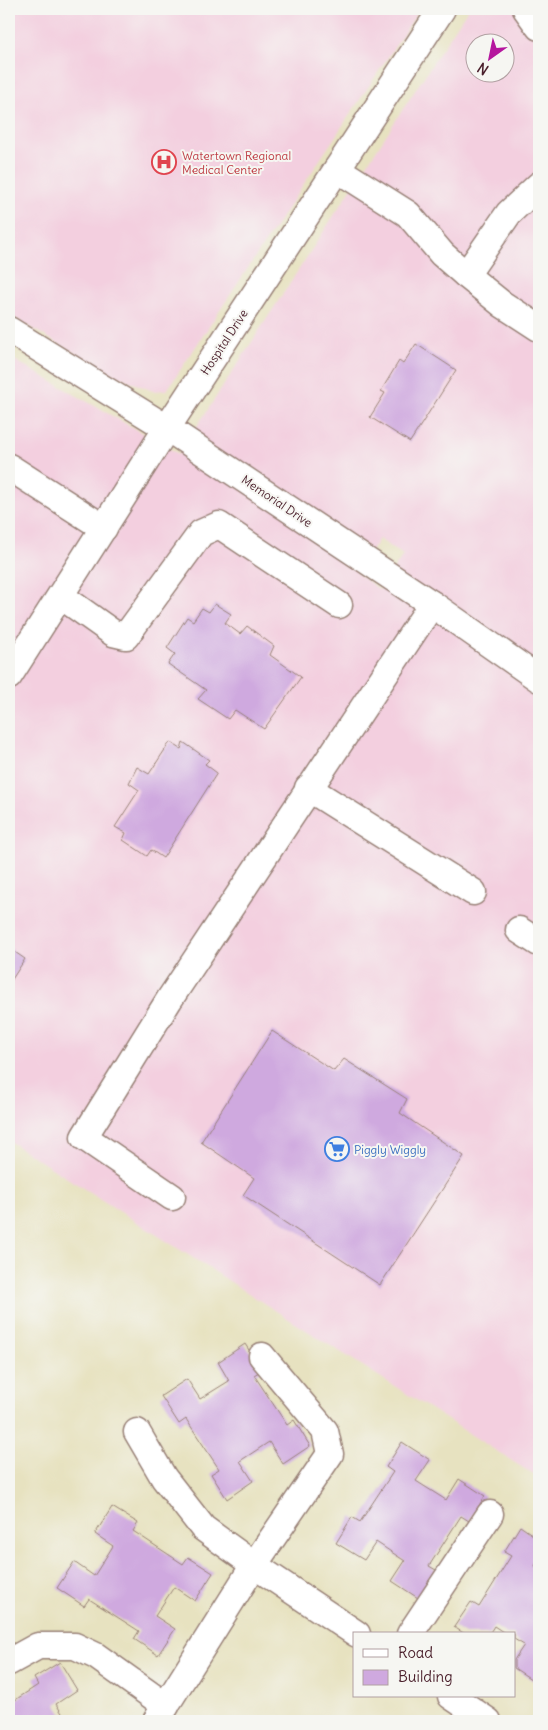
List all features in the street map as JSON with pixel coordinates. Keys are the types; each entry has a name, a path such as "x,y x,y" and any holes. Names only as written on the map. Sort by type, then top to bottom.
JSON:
{"street":[{"name":"Hospital Drive","path":"9,676 167,428 442,9"},
{"path":"526,9 539,27"},
{"path":"337,169 408,214 442,254 466,275 502,304 539,328"},
{"path":"466,275 509,213 539,186"},
{"name":"Memorial Drive","path":"9,330 167,428 432,604 539,680"},
{"path":"9,467 104,528"},
{"path":"61,596 113,633 126,636 201,533 219,525 339,605"},
{"path":"172,1197 84,1137 169,1000 432,604"},
{"path":"308,788 473,892"},
{"path":"9,1662 38,1646 75,1646 96,1656 159,1717 254,1565 330,1454 325,1431 262,1356"},
{"path":"137,1432 164,1478 203,1528 254,1565 355,1632"},
{"path":"411,1632 490,1514"},
{"path":"454,1698 488,1721"}],"shaded area":[{"name":"Watertown Regional Medical Center","path":"9,9 420,9 167,390 153,391 107,372 9,315"},
{"path":"468,9 539,9 539,1478 9,1141 9,357 179,454","holes":["379,539 403,555 380,590 357,573"]}],"building":[{"path":"416,344 456,370 410,442 370,417 385,393 381,391 399,361 403,364"},
{"path":"215,604 231,614 225,623 240,634 247,626 274,646 270,655 301,677 264,729 235,710 228,719 198,699 206,690 168,664 175,654 167,648 187,617 193,621 202,608 209,612"},
{"path":"170,742 181,749 183,742 209,760 205,764 217,773 163,858 151,850 147,856 123,840 126,833 115,827 139,790 129,783 137,767 149,774"},
{"path":"9,948 25,959 9,984"},
{"path":"272,1031 334,1071 344,1059 407,1099 400,1113 464,1156 380,1285 243,1195 254,1178 201,1142"},
{"path":"245,1344 262,1370 254,1375 287,1425 294,1420 310,1446 283,1464 269,1442 240,1461 253,1481 227,1499 211,1474 219,1469 186,1419 179,1424 161,1396 187,1379 200,1399 229,1381 218,1362"},
{"path":"402,1442 430,1460 416,1481 446,1500 459,1479 485,1496 469,1521 461,1516 429,1566 436,1570 418,1598 392,1581 405,1561 376,1542 364,1560 336,1543 352,1517 360,1522 393,1472 386,1467"},
{"path":"112,1507 138,1523 133,1531 183,1564 188,1557 213,1573 195,1601 174,1587 155,1616 175,1629 158,1655 134,1639 139,1631 89,1599 84,1606 57,1588 74,1562 94,1576 113,1546 95,1534"},
{"path":"520,1526 539,1539 539,1558 535,1566 539,1568 539,1678 537,1683 516,1669 516,1657 524,1645 516,1640 516,1632 503,1632 494,1626 490,1632 462,1632 454,1627 471,1602 479,1607 511,1556 504,1552"},
{"path":"60,1662 77,1690 56,1704 67,1721 9,1721 9,1704 38,1685 34,1678"}],"place":[{"name":"Watertown Regional Medical Center","path":"164,162"},
{"name":"Piggly Wiggly","path":"337,1149"}]}
